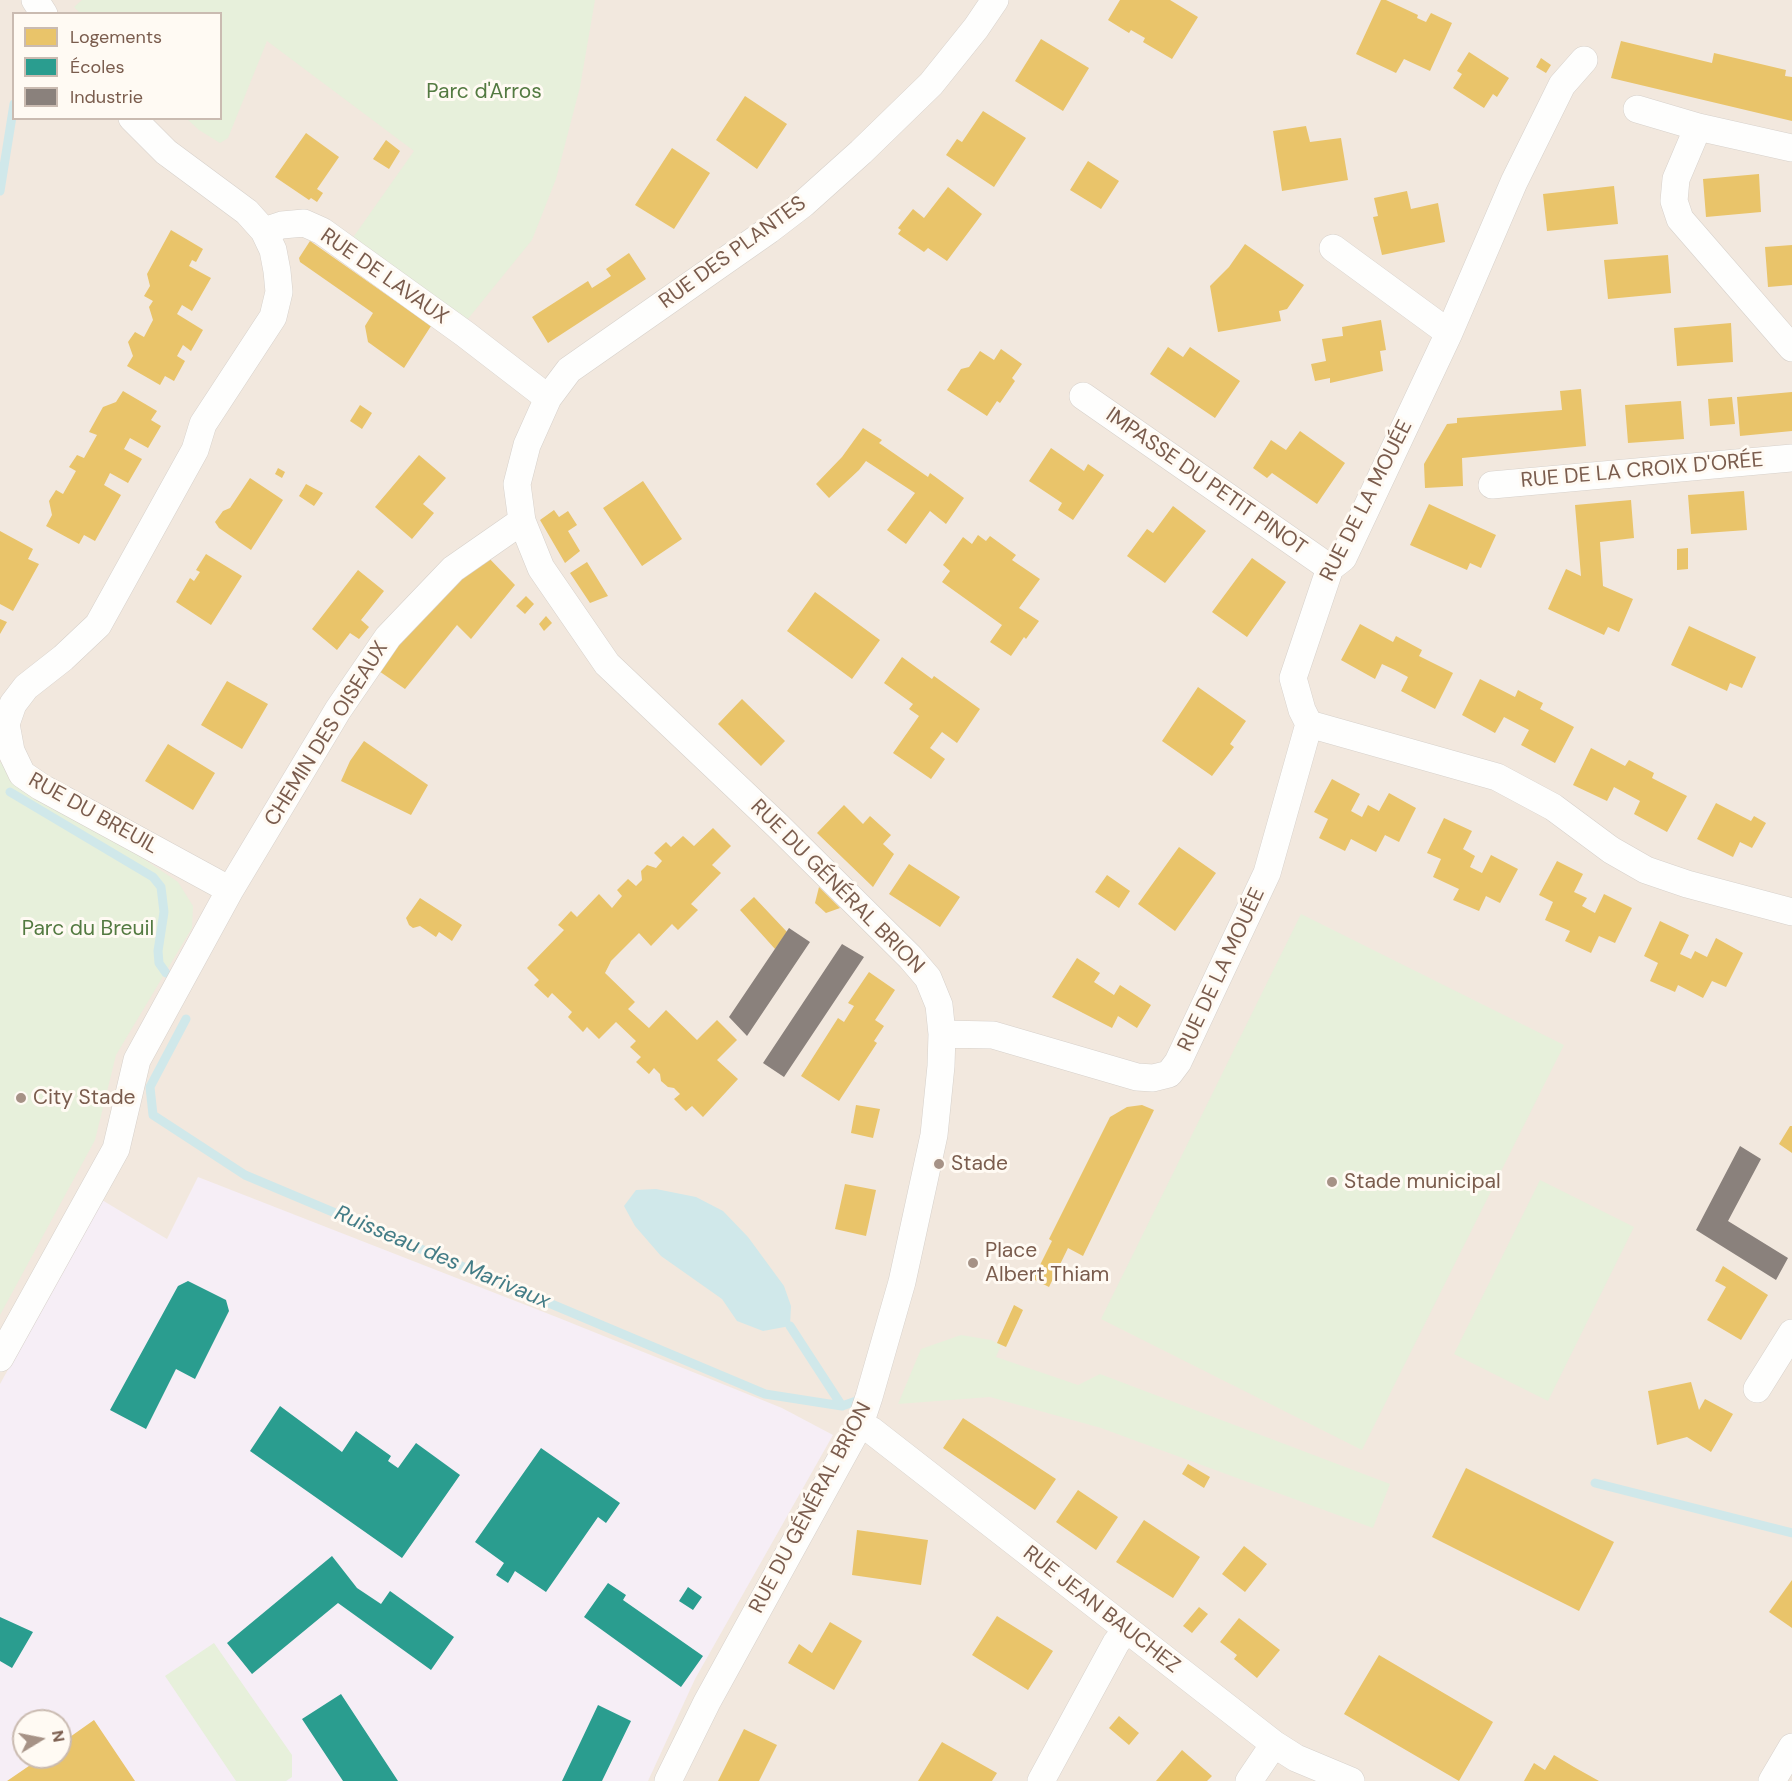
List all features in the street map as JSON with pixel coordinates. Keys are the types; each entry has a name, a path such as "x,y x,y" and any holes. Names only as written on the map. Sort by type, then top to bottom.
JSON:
{"street":[{"name":"RUE DES PLANTES","path":"522,521 517,484 526,445 548,398 569,370 803,204 931,84 976,28 995,0"},
{"name":"RUE DE LA MOUÉE","path":"942,1034 993,1035 1137,1077 1153,1078 1169,1074 1178,1062 1267,873 1309,724 1302,710 1293,678 1329,568 1343,558 1449,333 1562,84 1584,60"},
{"path":"1637,109 1698,127 1792,148"},
{"path":"134,120 166,152 247,212 264,231"},
{"path":"1698,127 1676,179 1674,201 1680,219 1792,348"},
{"name":"RUE DE LAVAUX","path":"264,231 282,225 304,223 322,231 465,334 548,398"},
{"name":"RUE DU BREUIL","path":"230,890 41,787 22,774 11,752 6,724 13,704 26,687 98,625 195,450 203,424 273,317 279,292 278,271 273,250 264,231"},
{"path":"1333,249 1449,333"},
{"name":"IMPASSE DU PETIT PINOT","path":"1083,396 1329,568"},
{"name":"RUE DE LA CROIX D'ORÉE","path":"1492,485 1792,458"},
{"name":"CHEMIN DES OISEAUX","path":"230,890 338,710 388,637 453,569 522,521"},
{"name":"RUE DU GÉNÉRAL BRION","path":"522,521 541,568 607,664 778,826 910,957 928,978 939,1005 942,1034 941,1066 934,1135 902,1282 860,1424 707,1702 668,1781"},
{"path":"1309,724 1497,777 1553,807 1611,850 1646,870 1687,884 1792,912"},
{"path":"0,1358 116,1149 137,1060 230,890"},
{"path":"1757,1389 1792,1333"},
{"name":"RUE JEAN BAUCHEZ","path":"860,1424 871,1430 1274,1744 1296,1758 1351,1781"},
{"path":"1041,1781 1116,1643 1126,1630"},
{"path":"1249,1781 1274,1744"},
{"path":"1772,1781 1792,1747"}],"shaded area":[{"path":"0,0 1792,0 1792,1781 0,1781"},
{"path":"198,1177 782,1408 833,1435 695,1679 648,1781 0,1781 0,1384 102,1200 167,1239"}],"green space":[{"name":"Parc d'Arros","path":"82,0 595,0 580,87 556,179 532,240 467,320 352,239 414,151 267,41 228,138 220,143 188,120 222,120 222,12 79,12 74,7"},
{"name":"Parc du Breuil","path":"0,762 178,882 193,906 192,928 116,1055 95,1140 0,1315"},
{"name":"Stade municipal","path":"1301,914 1564,1045 1362,1450 1101,1319"},
{"path":"1540,1180 1634,1227 1548,1401 1454,1354"},
{"path":"961,1335 991,1340 1001,1345 996,1357 1078,1385 1100,1374 1390,1484 1373,1528 1101,1428 990,1397 898,1404 921,1349"},
{"path":"214,1643 292,1755 292,1777 286,1781 236,1781 165,1676"}],"water":[{"path":"656,1189 696,1197 723,1211 748,1237 784,1286 791,1306 790,1326 763,1331 737,1321 722,1299 661,1256 635,1226 624,1206 636,1190"}],"building: Logements":[{"path":"1120,0 1170,0 1198,17 1172,59 1143,42 1145,38 1131,30 1129,33 1108,20"},
{"path":"1381,0 1386,0 1418,15 1417,18 1426,22 1431,13 1452,23 1430,71 1404,59 1396,73 1356,54"},
{"path":"1041,39 1089,68 1063,111 1015,81"},
{"path":"1621,41 1712,63 1714,53 1786,70 1785,76 1792,77 1792,121 1611,78"},
{"path":"1469,52 1509,78 1497,97 1493,94 1484,108 1453,88 1462,74 1457,71"},
{"path":"1541,58 1551,65 1546,73 1536,67"},
{"path":"745,96 787,124 757,169 716,140"},
{"path":"983,111 1026,138 994,187 946,155 957,139 962,142"},
{"path":"1306,126 1310,142 1341,138 1348,180 1282,191 1273,131"},
{"path":"306,133 339,157 317,189 323,193 317,202 311,198 309,200 275,177"},
{"path":"386,140 400,151 389,169 373,159"},
{"path":"672,148 710,173 674,229 635,205"},
{"path":"1088,161 1119,181 1101,209 1070,190"},
{"path":"1759,174 1761,212 1706,217 1703,179"},
{"path":"1614,186 1618,224 1547,231 1543,194"},
{"path":"948,187 982,214 947,261 928,248 924,252 898,234 901,230 898,228 913,209 924,218"},
{"path":"1407,191 1411,209 1438,203 1445,242 1382,255 1373,217 1378,216 1374,198"},
{"path":"171,230 203,249 196,262 192,260 189,266 211,278 192,311 182,305 177,314 203,330 191,351 183,345 177,356 185,361 174,381 165,376 160,385 127,366 133,356 128,342 135,332 144,337 153,320 149,307 153,301 144,296 150,286 147,274"},
{"path":"310,241 431,326 404,368 368,342 365,326 373,313 300,262 299,258"},
{"path":"1245,244 1304,285 1287,309 1279,311 1281,321 1218,332 1210,286 1229,267"},
{"path":"1792,245 1792,285 1768,287 1765,247"},
{"path":"629,253 646,279 548,343 532,317 588,281 592,288 611,276 606,269"},
{"path":"1668,255 1671,293 1608,299 1604,260"},
{"path":"1381,320 1386,350 1380,351 1383,371 1330,383 1330,378 1315,381 1311,364 1326,361 1322,339 1343,336 1342,327"},
{"path":"1731,323 1733,362 1677,366 1674,328"},
{"path":"1168,347 1183,357 1190,347 1240,381 1215,418 1150,374"},
{"path":"1001,349 1022,364 1012,378 1015,381 1000,403 997,401 987,416 947,390 961,369 969,367 980,351 994,360"},
{"path":"1581,389 1586,446 1462,458 1463,486 1425,488 1424,464 1447,424 1457,423 1457,418 1562,410 1560,391"},
{"path":"123,391 157,411 151,420 161,426 148,448 130,438 124,449 142,459 128,483 110,473 104,485 121,495 95,541 84,535 79,544 46,526 52,515 49,501 56,490 63,494 76,471 69,467 77,455 84,458 97,435 89,432 103,407 116,402"},
{"path":"1792,392 1792,431 1740,436 1737,397"},
{"path":"1732,397 1735,424 1710,426 1708,399"},
{"path":"1681,401 1684,439 1628,443 1625,405"},
{"path":"360,405 372,413 362,429 350,421"},
{"path":"863,428 882,440 879,443 928,477 930,473 964,498 946,524 930,511 906,544 887,530 915,493 866,461 829,498 816,484 842,457"},
{"path":"1300,431 1345,463 1317,504 1272,473 1267,478 1253,468 1271,440 1286,450"},
{"path":"1051,448 1084,471 1088,464 1104,475 1073,520 1058,510 1062,503 1029,481"},
{"path":"419,455 446,478 423,504 434,513 412,539 375,507"},
{"path":"278,468 285,472 282,478 275,474"},
{"path":"250,478 283,500 251,550 219,528 215,522 223,511 230,508"},
{"path":"643,481 682,539 642,566 603,508"},
{"path":"306,484 323,493 314,506 299,496"},
{"path":"1744,491 1747,530 1691,534 1688,495"},
{"path":"1631,500 1634,538 1600,542 1603,586 1633,599 1619,632 1608,627 1604,635 1548,609 1566,569 1581,576 1575,505"},
{"path":"1429,504 1496,535 1481,568 1470,563 1467,570 1410,545"},
{"path":"1173,506 1206,531 1165,583 1127,556 1147,529 1153,533"},
{"path":"554,510 559,517 568,511 577,525 568,531 580,551 565,563 540,520"},
{"path":"0,531 33,549 28,559 39,564 13,611 0,604"},
{"path":"978,535 986,541 990,536 1016,555 1012,560 1040,579 1019,608 1039,621 1011,656 990,642 1002,625 942,582 950,571 943,565 963,537 972,544"},
{"path":"1688,548 1688,569 1677,570 1677,549"},
{"path":"483,552 515,585 471,639 457,625 405,689 376,669"},
{"path":"206,554 242,576 211,625 176,602 190,578 194,581 200,572 196,570"},
{"path":"1252,558 1286,582 1247,637 1212,612"},
{"path":"587,562 608,596 590,603 570,573"},
{"path":"358,570 384,591 361,620 369,627 359,639 350,633 337,650 312,629"},
{"path":"815,592 880,640 852,679 787,631"},
{"path":"526,596 534,604 525,614 516,606"},
{"path":"546,616 552,623 544,631 539,624"},
{"path":"0,619 7,622 0,634"},
{"path":"1360,624 1393,642 1396,636 1422,650 1419,656 1453,673 1435,709 1401,691 1408,677 1395,670 1382,664 1375,679 1341,660"},
{"path":"1689,626 1756,657 1742,688 1730,683 1727,691 1671,665"},
{"path":"902,657 932,679 934,676 980,709 957,743 942,732 930,748 945,759 931,779 893,753 919,716 909,709 913,704 884,683"},
{"path":"1480,679 1515,697 1518,690 1543,703 1540,709 1574,727 1555,763 1521,745 1529,730 1504,717 1495,733 1462,715"},
{"path":"227,681 268,704 242,749 201,725"},
{"path":"1198,687 1246,721 1230,744 1234,747 1212,776 1162,741"},
{"path":"742,699 785,741 761,766 718,724"},
{"path":"364,741 428,785 411,815 341,781 350,761"},
{"path":"168,744 215,773 193,810 145,781"},
{"path":"1591,748 1625,766 1629,760 1654,773 1652,778 1687,796 1667,832 1634,814 1640,801 1614,787 1607,801 1573,785"},
{"path":"1332,779 1360,794 1351,811 1362,817 1368,805 1379,811 1389,793 1416,808 1399,842 1385,835 1376,852 1351,839 1345,851 1319,838 1328,819 1314,812"},
{"path":"1716,803 1751,821 1754,816 1766,823 1752,848 1740,842 1733,857 1697,839"},
{"path":"844,805 863,824 870,816 891,835 883,844 894,854 873,887 817,833"},
{"path":"1444,818 1472,831 1463,849 1475,856 1470,867 1482,873 1491,855 1518,869 1500,903 1486,896 1479,911 1453,900 1459,889 1433,877 1441,859 1427,853"},
{"path":"713,828 731,846 712,865 721,873 691,904 698,910 678,930 672,924 651,946 639,933 611,961 605,973 635,1002 628,1009 649,1028 666,1010 697,1040 717,1020 737,1040 717,1060 738,1079 703,1117 692,1106 686,1111 674,1099 680,1094 661,1081 660,1074 654,1068 649,1074 636,1062 641,1057 630,1047 636,1041 616,1022 599,1039 587,1027 583,1032 568,1017 572,1012 552,993 548,998 534,985 539,980 527,968 564,930 558,925 571,911 577,917 599,894 612,908 622,896 617,890 628,879 636,886 642,880 641,871 647,865 656,868 662,861 654,853 666,842 671,847 683,836 694,846"},
{"path":"1179,847 1216,873 1175,931 1138,904"},
{"path":"1557,861 1583,874 1574,892 1587,898 1582,906 1595,913 1604,894 1632,908 1615,943 1599,936 1591,953 1565,941 1570,931 1545,920 1553,902 1539,895"},
{"path":"909,864 960,897 940,927 889,894"},
{"path":"1107,875 1130,891 1119,908 1095,892"},
{"path":"819,887 840,908 826,913 815,903"},
{"path":"754,897 787,932 775,949 740,910"},
{"path":"420,898 462,925 452,941 439,932 436,937 420,926 413,928 409,925 406,918"},
{"path":"1660,921 1689,935 1680,954 1691,959 1695,951 1707,957 1716,938 1743,953 1726,987 1712,981 1703,998 1678,985 1675,992 1650,981 1658,963 1644,956"},
{"path":"1077,958 1100,973 1094,982 1114,995 1120,985 1151,1005 1137,1028 1118,1016 1112,1028 1052,997"},
{"path":"869,972 895,990 875,1020 884,1026 874,1041 877,1043 839,1101 801,1076 838,1018 844,1022 854,1006 848,1003"},
{"path":"856,1105 880,1109 873,1138 851,1133"},
{"path":"1142,1105 1154,1110 1083,1256 1068,1248 1049,1287 1033,1279 1052,1241 1049,1239 1110,1117 1127,1107"},
{"path":"1792,1126 1792,1153 1779,1144"},
{"path":"845,1184 876,1190 866,1236 835,1229"},
{"path":"1723,1266 1768,1295 1741,1340 1707,1320 1726,1287 1715,1281"},
{"path":"1014,1305 1023,1310 1006,1347 997,1343"},
{"path":"1691,1382 1699,1410 1705,1399 1733,1414 1711,1452 1687,1437 1657,1445 1648,1391"},
{"path":"963,1418 1056,1479 1035,1510 943,1448"},
{"path":"1188,1464 1210,1477 1204,1488 1182,1474"},
{"path":"1466,1468 1614,1542 1579,1611 1432,1537"},
{"path":"1078,1490 1118,1517 1096,1550 1056,1522"},
{"path":"1144,1520 1200,1557 1173,1598 1116,1562"},
{"path":"857,1530 928,1540 921,1585 852,1575"},
{"path":"1244,1546 1267,1564 1245,1592 1222,1574"},
{"path":"1792,1580 1792,1628 1769,1612"},
{"path":"1199,1607 1208,1614 1192,1633 1183,1626"},
{"path":"997,1616 1053,1651 1028,1690 972,1655"},
{"path":"1239,1618 1280,1650 1257,1678 1234,1659 1237,1655 1220,1642"},
{"path":"830,1622 862,1641 834,1690 788,1663 799,1644 812,1653"},
{"path":"1379,1655 1493,1722 1459,1781 1344,1714"},
{"path":"1119,1716 1139,1733 1129,1745 1109,1728"},
{"path":"94,1720 135,1781 7,1781 24,1769 72,1769 72,1736"},
{"path":"744,1729 777,1745 759,1781 718,1781"},
{"path":"942,1742 997,1773 992,1781 918,1781"},
{"path":"1182,1750 1212,1776 1207,1781 1156,1781"},
{"path":"1554,1755 1599,1781 1524,1781 1534,1763 1545,1770"}],"building: Écoles":[{"path":"188,1281 226,1300 229,1311 195,1379 176,1369 146,1429 110,1410 178,1286"},
{"path":"280,1406 342,1452 356,1431 391,1456 388,1461 398,1468 416,1443 460,1475 402,1558 250,1451"},
{"path":"541,1448 620,1503 606,1523 598,1517 546,1592 515,1571 508,1583 496,1575 504,1563 475,1542"},
{"path":"332,1556 357,1588 381,1604 390,1591 454,1637 431,1670 338,1603 252,1674 227,1643"},
{"path":"608,1583 626,1595 623,1600 703,1656 681,1687 584,1617"},
{"path":"688,1587 702,1597 693,1610 679,1601"},
{"path":"0,1617 33,1632 12,1668 0,1661"},
{"path":"341,1694 398,1781 343,1781 302,1719"},
{"path":"598,1705 631,1721 602,1781 562,1781"}],"building: Industrie":[{"path":"789,928 810,942 747,1036 729,1017"},
{"path":"842,944 864,957 784,1077 763,1063"},
{"path":"1740,1146 1761,1159 1728,1221 1788,1258 1776,1280 1696,1230"}],"waterway":[{"path":"0,191 12,116"},
{"name":"Ruisseau des Marivaux","path":"10,792 153,877 161,887 164,912 158,951 159,963 166,973"},
{"name":"Ruisseau des Marivaux","path":"186,1019 150,1087 153,1115 245,1175 765,1394 842,1406"},
{"path":"790,1326 842,1406 859,1400"},
{"path":"1595,1483 1792,1533"}],"place":[{"name":"City Stade","path":"21,1098"},
{"name":"Stade","path":"939,1164"},
{"name":"Stade municipal","path":"1332,1182"},
{"name":"Place Albert Thiam","path":"973,1263"}]}
